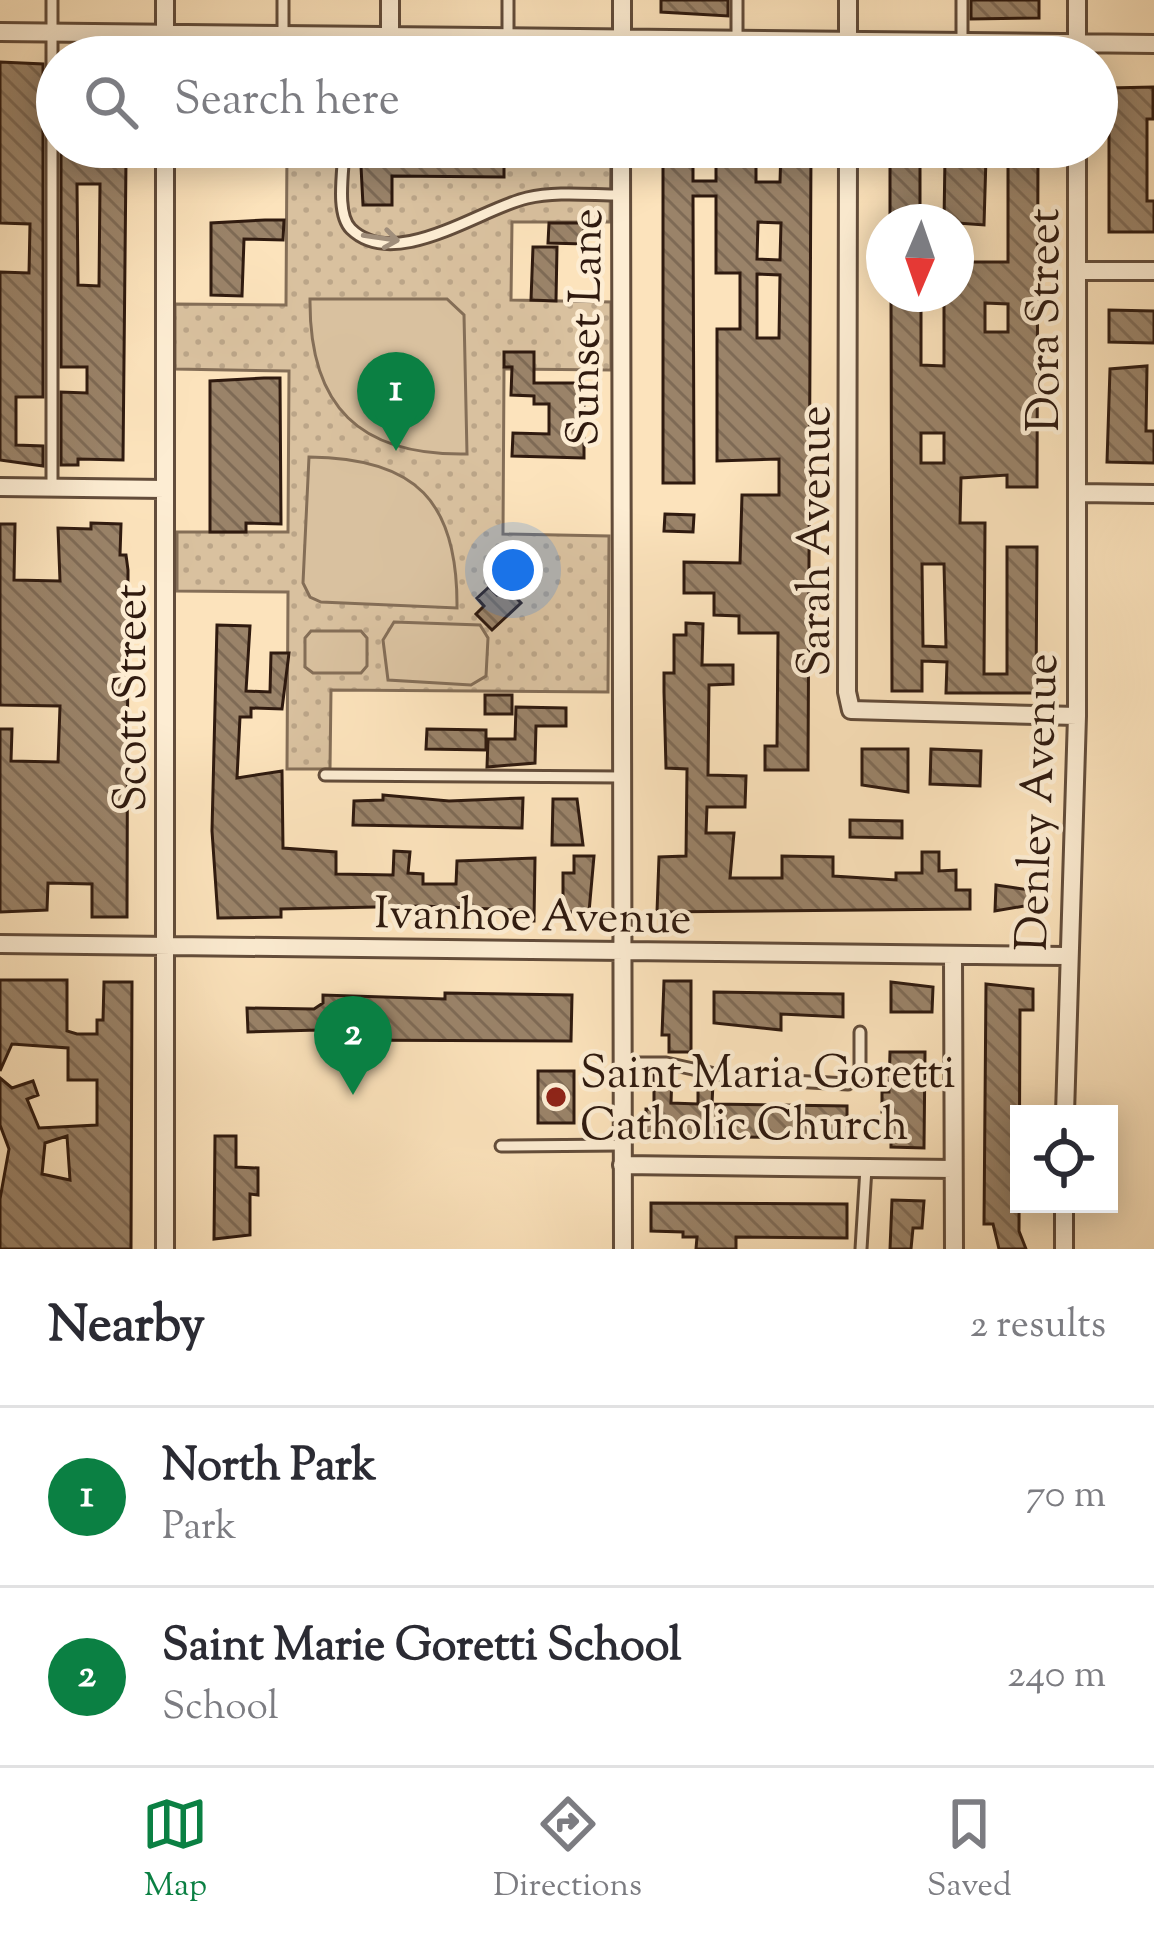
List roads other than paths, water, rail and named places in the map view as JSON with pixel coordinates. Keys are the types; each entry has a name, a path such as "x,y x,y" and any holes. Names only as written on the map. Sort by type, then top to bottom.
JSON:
{"street":[{"path":"165,0 165,34"},
{"path":"0,32 390,36 390,0"},
{"path":"622,0 622,36"},
{"path":"848,0 848,36"},
{"path":"1077,0 1077,36"},
{"path":"1118,47 1154,44"},
{"name":"Scott Street","path":"165,168 165,1249"},
{"name":"Sunset Lane","path":"621,168 622,1249"},
{"name":"Sarah Avenue","path":"848,168 847,692 851,710 1077,716"},
{"name":"Dora Street","path":"1077,168 1078,493"},
{"path":"1078,271 1154,272"},
{"path":"0,488 165,489"},
{"path":"1078,493 1154,494"},
{"name":"Denley Avenue","path":"1065,1105 1066,956 1077,716 1078,493"},
{"name":"Ivanhoe Avenue","path":"0,944 1066,956"},
{"path":"953,955 954,1249"},
{"path":"622,1166 953,1169"},
{"path":"1064,1213 1064,1249"}],"lane":[{"path":"52,0 52,33"},
{"path":"283,0 283,35"},
{"path":"508,0 508,36"},
{"path":"737,0 737,36"},
{"path":"962,0 962,36"},
{"path":"52,168 52,488"},
{"path":"344,168 344,217 354,232 376,240 433,237 534,196 620,195"},
{"path":"325,775 621,777"},
{"path":"622,1063 666,1063 734,1078 848,1084 860,1075 860,1032"},
{"path":"501,1146 622,1145"},
{"path":"862,1249 866,1168"}],"place":[{"name":"North Park","path":"396,451"},
{"name":"Saint Marie Goretti School","path":"353,1095"},
{"name":"Saint Maria Goretti Catholic Church","path":"556,1097"}]}
